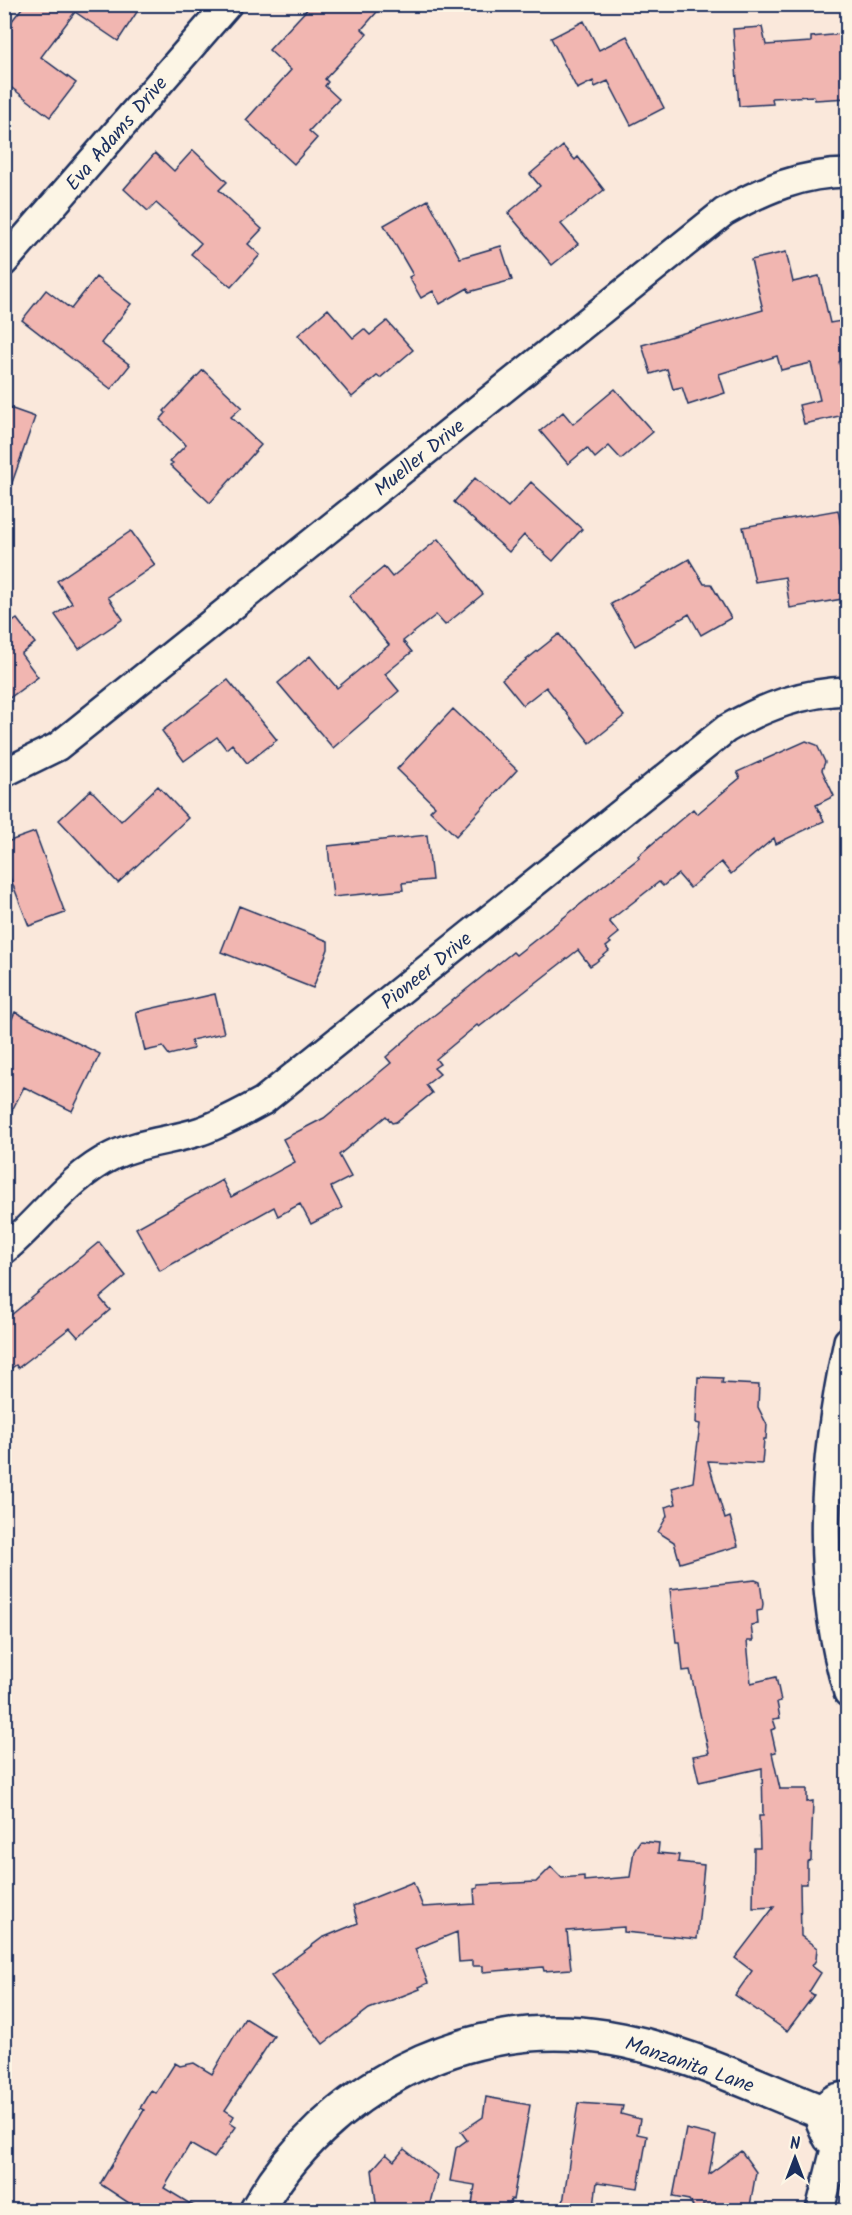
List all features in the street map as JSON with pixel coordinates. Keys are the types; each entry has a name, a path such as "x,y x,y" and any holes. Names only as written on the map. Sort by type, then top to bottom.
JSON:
{"street":[{"name":"Eva Adams Drive","path":"4,262 228,4"},
{"name":"Mueller Drive","path":"4,773 57,747 724,212 757,193 792,180 848,173"},
{"name":"Pioneer Drive","path":"4,1250 85,1174 110,1157 139,1145 199,1131 231,1119 263,1101 726,729 757,711 792,699 848,691"},
{"path":"848,1341 827,1460 824,1550 831,1616 848,1693"},
{"name":"Manzanita Lane","path":"257,2211 288,2163 315,2133 369,2088 439,2054 524,2035 594,2036 648,2046 839,2124"},
{"path":"820,2211 839,2124"}],"building":[{"path":"25,4 126,4 137,12 118,41 75,12 41,57 76,83 50,117 4,82 4,31"},
{"path":"312,4 384,4 362,29 367,34 325,79 328,82 325,86 339,99 309,131 317,138 294,164 246,120 291,70 269,50"},
{"path":"584,21 599,50 627,36 664,108 631,125 608,81 595,87 593,81 577,89 551,38"},
{"path":"762,27 766,45 811,42 811,37 842,34 848,98 815,100 814,96 772,98 773,104 739,106 733,29"},
{"path":"563,146 575,160 578,157 604,190 561,224 578,244 552,265 508,213 540,186 530,174"},
{"path":"193,150 227,182 219,190 262,229 248,244 260,255 231,287 191,254 201,243 156,203 148,211 124,189 155,153 174,171"},
{"path":"428,200 460,258 501,246 512,280 469,292 468,288 440,304 433,291 421,298 409,277 413,275 384,225"},
{"path":"786,252 793,282 819,276 830,323 841,321 848,360 839,362 848,398 848,414 804,424 799,405 820,400 811,363 781,370 777,356 719,374 725,393 688,405 682,387 673,389 667,369 651,374 642,345 763,310 751,260"},
{"path":"96,277 131,304 101,343 130,365 111,389 22,320 46,290 71,309"},
{"path":"328,309 353,338 364,329 370,335 387,321 413,350 380,378 377,376 352,397 298,335"},
{"path":"203,370 242,407 231,417 261,445 210,503 170,465 173,463 170,461 186,445 160,420 166,413 164,411"},
{"path":"615,389 653,432 621,459 609,446 595,458 587,448 568,464 540,431 563,412 573,424"},
{"path":"4,406 35,417 6,500 4,500"},
{"path":"475,478 508,507 531,482 582,529 553,561 524,535 509,552 454,502"},
{"path":"838,510 848,565 848,598 790,608 785,577 755,582 743,527"},
{"path":"131,531 155,565 108,597 123,619 79,649 55,615 72,603 57,581"},
{"path":"438,539 483,594 445,625 436,615 403,641 412,652 385,674 399,691 333,748 278,683 310,656 337,688 389,645 349,596 384,567 392,577"},
{"path":"689,559 704,584 711,584 731,618 701,635 689,614 635,646 611,604"},
{"path":"17,619 35,643 21,654 38,677 4,702 4,628"},
{"path":"559,634 624,716 590,743 546,687 523,705 502,679"},
{"path":"228,680 277,740 247,763 232,744 226,749 217,737 184,761 162,731"},
{"path":"453,709 517,770 456,836 430,811 435,806 397,769"},
{"path":"806,741 817,745 825,762 822,770 834,796 816,805 824,821 776,844 774,838 731,874 721,862 690,888 678,874 663,886 659,882 609,921 619,933 609,941 611,943 606,947 609,951 595,963 590,966 578,950 479,1027 477,1025 436,1059 440,1064 434,1068 440,1074 426,1085 432,1093 396,1122 392,1123 386,1116 339,1155 351,1177 331,1187 342,1208 311,1224 300,1204 278,1216 274,1207 160,1271 136,1228 222,1180 231,1197 295,1162 283,1139 324,1118 391,1063 386,1057 427,1021 513,952 516,955 639,858 638,856 693,809 697,814 740,778 737,772"},
{"path":"158,786 188,818 118,883 59,820 91,790 121,821"},
{"path":"35,832 65,913 29,926 9,875 4,877 4,843"},
{"path":"427,835 432,880 402,883 403,890 333,897 328,846"},
{"path":"239,906 328,941 328,949 313,988 221,952"},
{"path":"215,994 224,1033 191,1040 193,1049 169,1055 163,1047 145,1051 136,1012"},
{"path":"15,1012 100,1054 72,1111 24,1087 4,1126 4,1020 10,1023"},
{"path":"99,1242 126,1276 100,1298 110,1310 78,1337 70,1328 18,1368 16,1365 4,1373 4,1321"},
{"path":"698,1377 723,1378 722,1383 759,1385 758,1407 767,1425 766,1439 764,1439 762,1464 708,1461 725,1519 730,1517 738,1546 680,1563 674,1542 658,1532 667,1516 665,1507 676,1504 672,1488 693,1482 700,1424 696,1423"},
{"path":"755,1580 760,1582 763,1604 762,1610 757,1611 758,1624 751,1625 753,1641 747,1641 751,1683 776,1677 781,1701 777,1702 780,1718 773,1719 776,1728 771,1730 776,1752 772,1753 780,1789 807,1789 807,1802 813,1801 811,1860 807,1862 807,1884 800,1884 801,1936 817,1948 816,1960 812,1966 821,1973 809,1992 814,1995 787,2031 735,1995 752,1971 735,1958 774,1907 753,1908 754,1848 760,1848 759,1816 763,1816 762,1768 699,1782 693,1756 709,1753 690,1670 683,1671 680,1642 676,1642 670,1589"},
{"path":"640,1841 659,1843 658,1853 679,1855 678,1862 704,1865 697,1939 624,1932 624,1927 567,1931 571,1969 544,1971 543,1967 483,1972 483,1966 472,1966 472,1961 459,1962 457,1932 415,1949 428,1983 419,1987 420,1989 369,2009 323,2044 271,1976 322,1938 358,1923 353,1906 413,1882 423,1907 475,1904 474,1889 478,1888 478,1885 536,1882 551,1867 562,1878 584,1876 584,1881 630,1877 634,1850"},
{"path":"245,2018 274,2036 225,2110 234,2116 230,2123 236,2127 214,2158 190,2144 164,2188 202,2211 141,2211 100,2184 144,2110 140,2108 151,2090 156,2093 175,2063 180,2066 194,2063 212,2074"},
{"path":"486,2097 530,2105 509,2211 471,2211 475,2185 450,2181 456,2148 467,2140 461,2132 483,2117"},
{"path":"578,2103 623,2106 621,2114 640,2119 637,2134 647,2136 638,2188 597,2182 594,2207 563,2203"},
{"path":"686,2129 716,2136 709,2174 741,2151 756,2172 750,2206 743,2205 742,2211 716,2211 717,2208 703,2205 702,2211 696,2211 689,2200 673,2197"},
{"path":"404,2149 437,2175 428,2211 377,2211 372,2170 386,2154 394,2161"}]}
